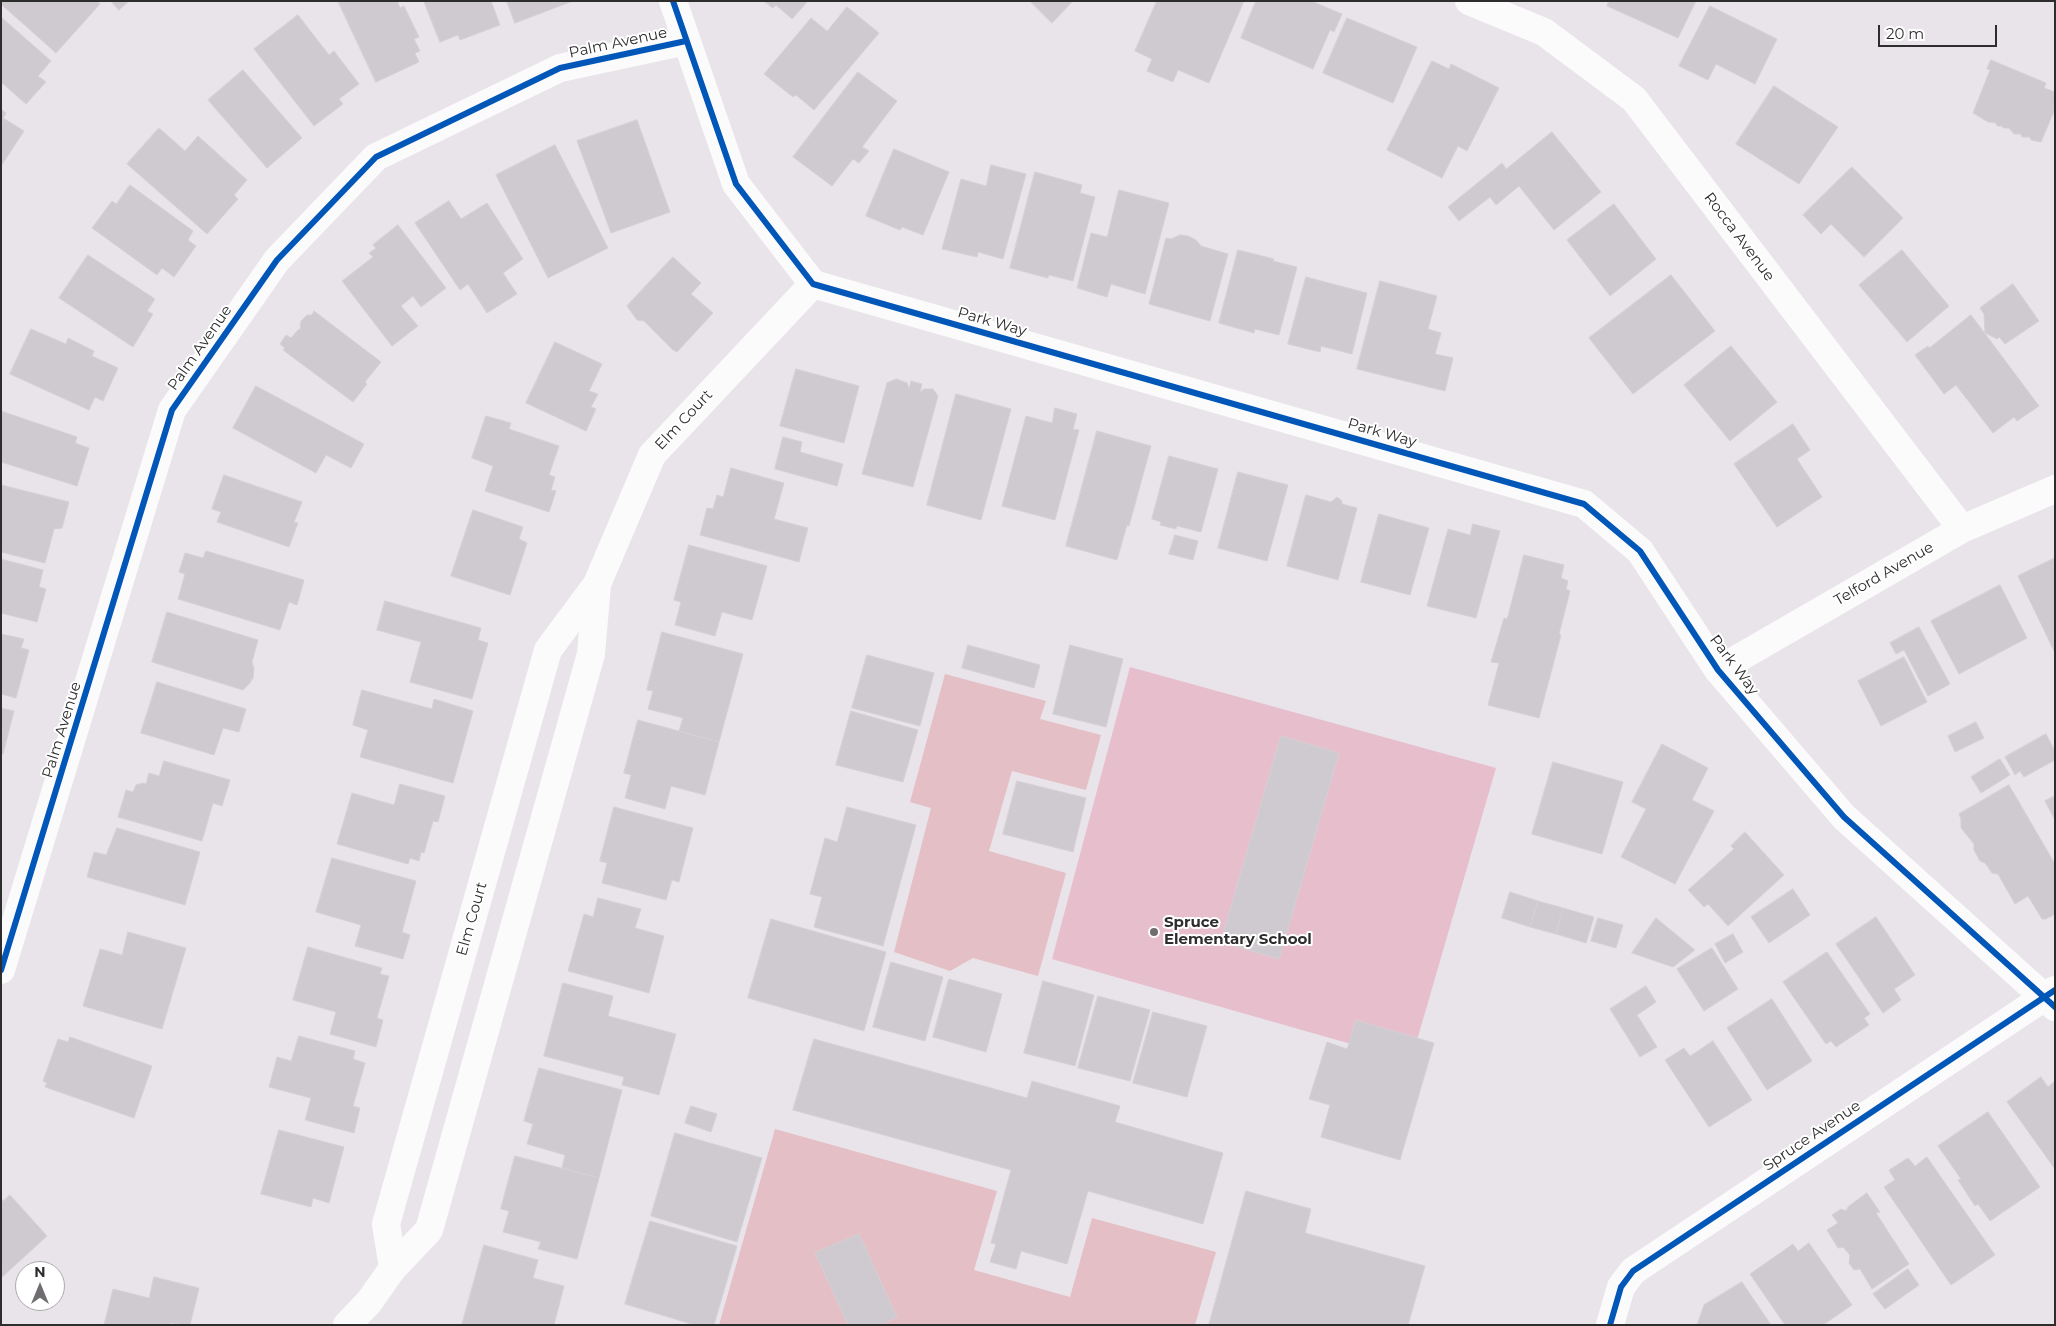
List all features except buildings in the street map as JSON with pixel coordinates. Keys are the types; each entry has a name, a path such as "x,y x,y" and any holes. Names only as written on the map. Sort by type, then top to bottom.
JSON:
{"street":[{"path":"673,1 736,184 813,284"},
{"name":"Rocca Avenue","path":"1469,1 1544,32 1634,99 1962,529"},
{"name":"Palm Avenue","path":"1,970 172,410 277,260 376,157 560,68 686,41"},
{"name":"Elm Court","path":"394,1268 386,1224 548,650 597,584 652,455 813,284"},
{"name":"Park Way","path":"813,284 1584,504 1640,551 1718,670 1844,817 2051,998"},
{"name":"Telford Avenue","path":"1718,670 1962,529 2055,489"},
{"name":"Elm Court","path":"347,1325 369,1302 394,1268 428,1230 591,654 597,584"},
{"name":"Spruce Avenue","path":"1610,1325 1621,1287 1633,1271 2051,998"}],"shaded area":[{"path":"1130,667 1496,768 1411,1061 1052,959"},
{"path":"945,674 1046,701 1040,719 1101,735 1086,790 1012,771 989,851 1066,873 1038,976 973,958 950,971 894,952 931,808 910,802"},
{"path":"775,1129 997,1191 974,1270 1070,1297 1092,1218 1216,1252 1195,1325 719,1325"}],"cycle path":[{"path":"673,1 736,184 813,284 1584,504 1640,551 1718,670 1844,817 2055,1007"},
{"path":"1,970 172,410 277,260 376,157 560,68 686,41"},
{"path":"1610,1325 1621,1287 1633,1271 2055,990"}],"place":[{"name":"Spruce Elementary School","path":"1154,932"}]}
